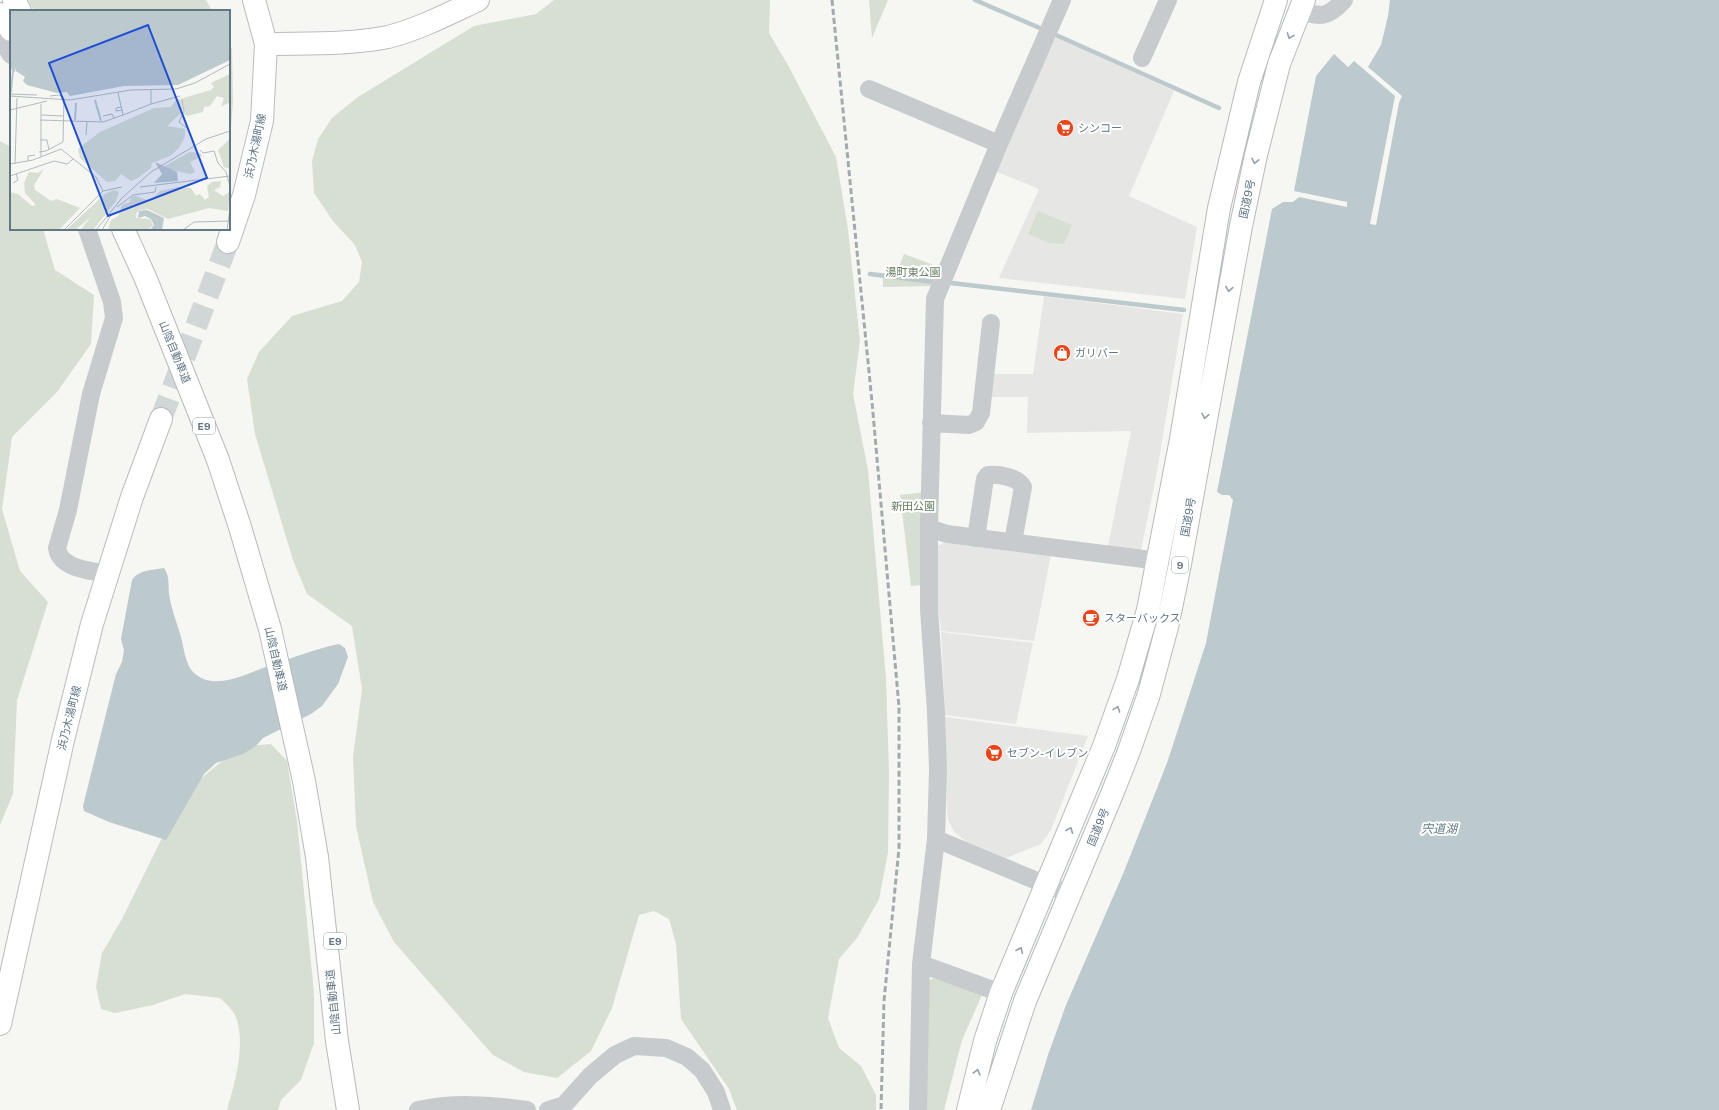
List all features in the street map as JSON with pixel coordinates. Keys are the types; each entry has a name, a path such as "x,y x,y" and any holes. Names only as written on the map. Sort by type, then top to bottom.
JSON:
{"main road":[{"path":"3,0 10,11"},
{"path":"14,0 19,10"},
{"name":"浜乃木湯町線","path":"228,242 244,195 262,121 266,44 254,0"},
{"path":"266,44 331,43 387,37 421,27 478,0"},
{"path":"1275,0 1302,6"},
{"name":"国道9号","path":"968,1110 985,1041 1001,993 1104,746 1128,679 1148,610 1159,561 1181,439 1219,208 1248,89 1275,0"},
{"name":"国道9号","path":"989,1110 1025,1001 1071,895 1129,751 1149,694 1165,634 1180,564 1212,378 1254,163 1280,64 1302,6"},
{"path":"0,14 10,29"},
{"name":"山陰自動車道","path":"123,230 146,277 218,460 274,628"},
{"name":"山陰自動車道","path":"134,230 154,273 227,456 267,584 274,628 309,779 338,1041 352,1109"},
{"name":"浜乃木湯町線","path":"0,1024 63,740 106,574 132,497 161,419"}],"street":[{"path":"918,1110 921,964 936,838 938,770 936,712 929,609 931,423 935,299 999,144 1062,0"},
{"path":"1142,58 1168,0"},
{"path":"1302,6 1323,16 1334,10 1344,0"},
{"path":"0,37 10,53"},
{"path":"869,89 999,144"},
{"path":"87,230 112,302 114,318 91,394 68,510 58,548 58,554 65,563 106,574"},
{"path":"931,423 969,425 976,422 981,413 991,323"},
{"path":"976,538 986,479 988,475 993,475 1016,479 1021,482 1023,487 1013,542"},
{"path":"929,528 947,534 1159,561"},
{"path":"936,838 1071,895"},
{"path":"921,964 1001,993"},
{"path":"548,1110 564,1105 590,1076 615,1055 634,1046 666,1048 687,1057 702,1070 716,1092 722,1110"},
{"path":"418,1110 436,1106 495,1105 527,1110"}],"shaded area":[{"path":"1056,37 1174,91 1129,196 1197,227 1185,299 999,278 1039,189 995,171"},
{"path":"1044,296 1183,314 1157,472 1141,551 1108,546 1131,431 1027,433 1028,397 990,397 991,374 1033,374"},
{"path":"944,543 1051,555 1034,641 941,631 936,594 937,546"},
{"path":"941,632 1033,643 1016,724 945,715"},
{"path":"945,717 1088,736 1051,830 1041,844 1006,858 967,842 955,833 948,820 947,810"}],"green space":[{"path":"28,0 206,0 211,10 33,10"},
{"path":"554,0 770,0 769,33 789,67 836,157 848,230 860,341 853,394 868,470 886,679 889,772 888,852 879,899 857,938 839,959 828,1018 839,1048 861,1066 876,1095 876,1110 737,1110 729,1089 681,1019 676,944 669,919 654,911 639,915 612,1008 591,1051 557,1078 524,1072 493,1055 394,942 373,902 356,826 353,757 362,689 352,626 307,594 293,560 255,434 247,379 259,352 292,316 342,301 359,282 362,262 355,245 333,221 314,193 312,161 318,139 332,118 358,97 474,26 536,14"},
{"path":"869,0 888,0 872,38"},
{"path":"230,46 232,49 233,101 230,139"},
{"path":"0,141 10,146 10,230 43,230 55,270 94,295 91,344 57,392 12,437 2,509 20,571 48,602 17,700 13,794 0,825"},
{"path":"1038,211 1072,225 1064,244 1049,243 1028,234"},
{"name":"湯町東公園","path":"904,254 939,267 932,286 883,287 883,276 895,278"},
{"name":"新田公園","path":"926,492 922,585 911,586 900,495"},
{"path":"271,744 287,761 297,821 314,993 314,1043 301,1080 281,1100 278,1110 227,1110 238,1064 240,1040 239,1028 235,1014 220,998 185,994 153,1005 115,1013 101,1009 96,987 102,953 122,919 161,840 192,786 239,747"},
{"path":"934,978 982,995 962,1040 944,1110 925,1110 926,982"}],"water":[{"name":"宍道湖","path":"1390,0 1719,0 1719,1110 1031,1110 1048,1055 1066,1005 1123,874 1167,763 1206,643 1233,500 1229,495 1222,495 1217,492 1272,209 1283,202 1293,202 1299,197 1347,207 1347,202 1294,191 1316,76 1334,54 1348,67 1354,61 1395,96 1370,224 1376,225 1399,103 1402,96 1368,67 1381,45"},
{"path":"164,568 168,578 171,605 187,661 193,672 201,678 211,681 231,680 321,648 339,644 345,648 348,657 338,684 322,706 311,714 263,738 256,746 243,754 216,763 204,774 166,840 109,822 84,811 83,806 116,674 122,662 124,650 121,639 132,580 142,572"}],"waterway":[{"path":"975,0 1042,29"},
{"path":"1056,35 1219,108"},
{"path":"870,274 934,282"},
{"path":"951,283 1184,310"}],"tunnel":[{"path":"161,419 228,242"}],"railway":[{"path":"832,0 872,402 899,707 899,848 884,1001 881,1110"}],"place":[{"name":"シンコー","path":"1065,128"},
{"name":"ガリバー","path":"1062,353"},
{"name":"スターバックス","path":"1091,618"},
{"name":"セブン-イレブン","path":"994,753"}]}
